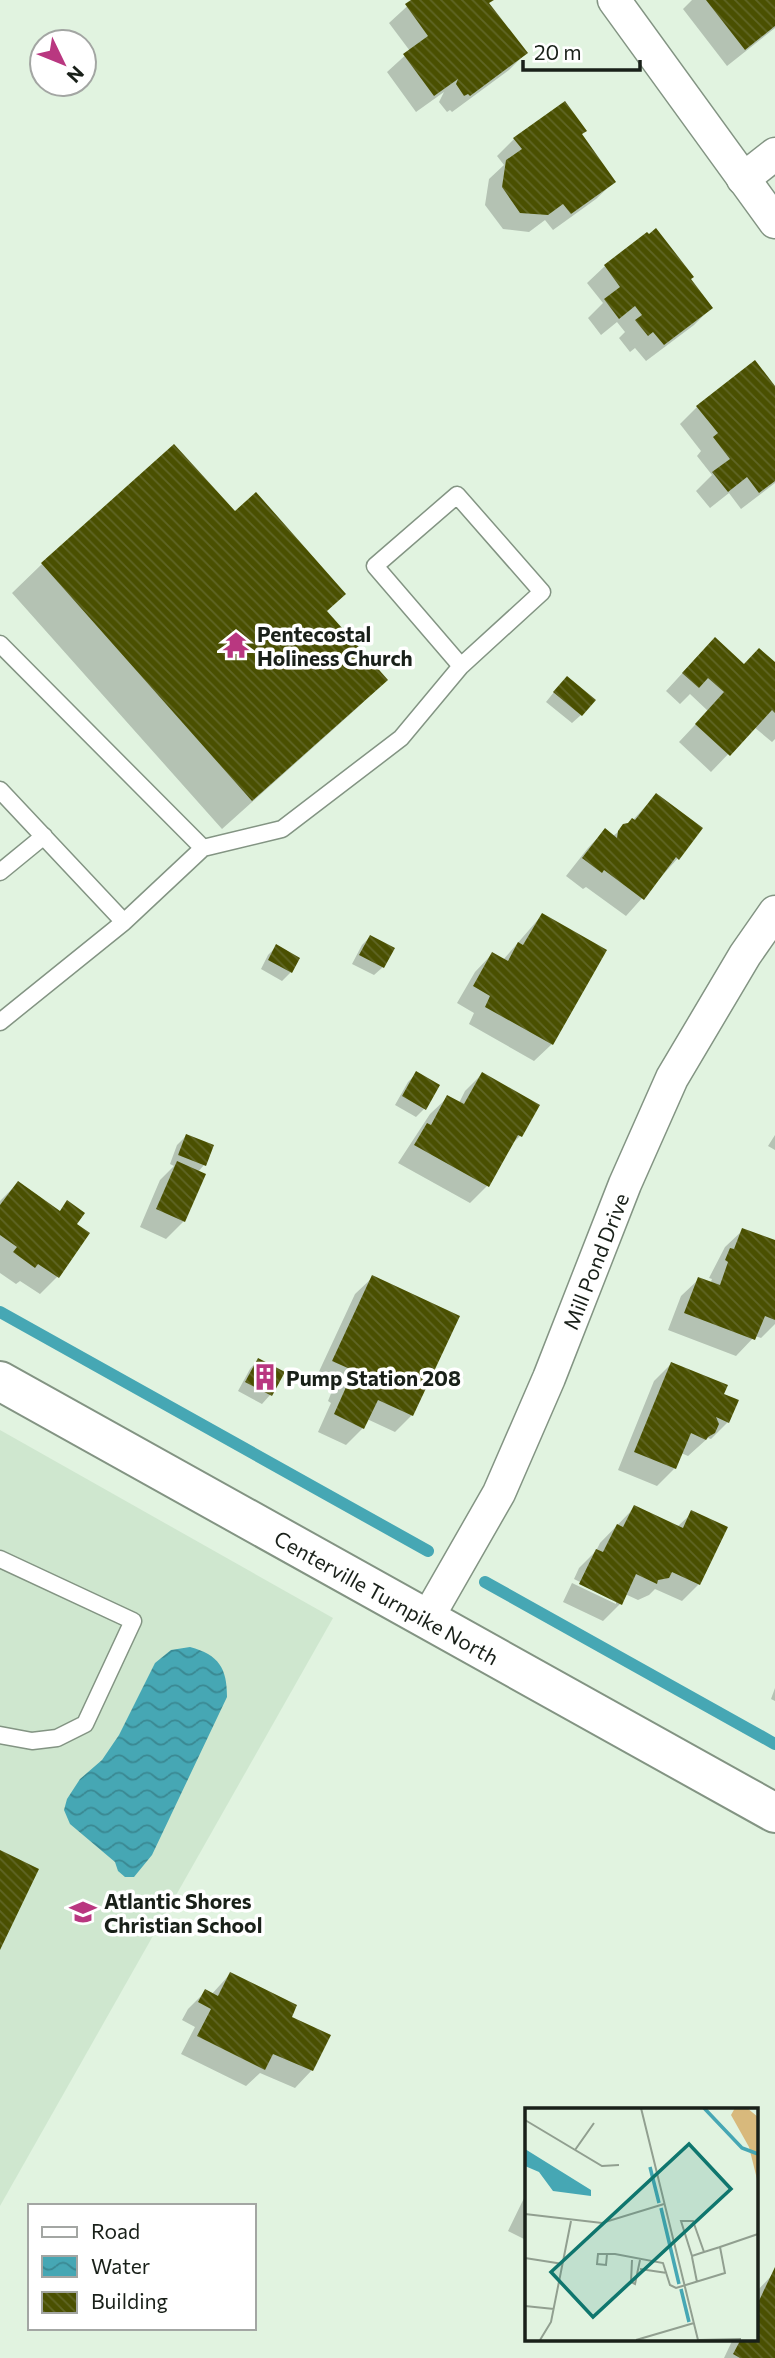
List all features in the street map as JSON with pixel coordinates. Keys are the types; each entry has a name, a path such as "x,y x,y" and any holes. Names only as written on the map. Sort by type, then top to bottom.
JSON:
{"main road":[{"name":"Centerville Turnpike North","path":"0,1381 428,1617 775,1813"}],"street":[{"path":"614,0 775,222"},
{"path":"743,179 775,154"},
{"name":"Mill Pond Drive","path":"428,1617 499,1493 549,1378 625,1184 672,1078 745,955 775,912"}],"lane":[{"path":"0,1022 124,922 203,848 282,829 401,738 461,666 542,592 457,495 375,566 461,666"},
{"path":"0,644 203,848"},
{"path":"0,790 124,922"},
{"path":"0,872 44,836"},
{"path":"0,1559 132,1621 85,1724 57,1738 32,1741 0,1735"}],"shaded area":[{"name":"Atlantic Shores Christian School","path":"0,1430 333,1618 0,2206"}],"water":[{"path":"190,1647 208,1654 219,1664 225,1678 227,1697 152,1855 134,1877 125,1877 118,1871 115,1862 70,1824 64,1810 67,1799 80,1779 102,1760 119,1735 155,1663 171,1650"}],"building":[{"path":"411,0 494,0 489,3 528,53 470,96 464,96 456,84 458,79 434,96 403,54 428,36 405,4"},
{"path":"706,0 775,0 775,26 745,50"},
{"path":"565,101 587,131 582,134 616,182 571,214 563,204 548,215 520,213 502,187 506,160 522,149 513,138"},
{"path":"656,228 694,277 691,279 713,308 664,345 653,332 648,336 635,320 642,315 635,306 619,319 604,299 620,287 604,265"},
{"path":"755,360 775,386 775,481 759,493 747,477 728,492 712,472 730,459 713,437 718,433 696,406"},
{"name":"Pentecostal Holiness Church","path":"174,444 235,511 256,492 346,594 327,611 388,680 252,801 41,563"},
{"path":"715,637 744,664 759,648 775,662 775,713 772,710 730,756 695,724 724,692 708,678 699,688 682,673"},
{"path":"567,676 596,700 582,716 553,692"},
{"path":"656,793 703,828 679,860 676,857 644,900 604,870 602,873 582,858 605,828 617,838 623,824 632,818 635,820"},
{"path":"542,913 607,950 553,1045 485,1007 490,996 473,986 492,952 508,961 518,942 523,945"},
{"path":"370,935 395,948 384,968 359,955"},
{"path":"276,944 300,958 292,973 268,960"},
{"path":"416,1071 440,1085 426,1110 402,1096"},
{"path":"482,1072 540,1105 522,1137 518,1135 489,1187 414,1145 427,1123 431,1125 447,1095 464,1104"},
{"path":"186,1134 214,1145 206,1166 178,1155"},
{"path":"177,1161 206,1174 185,1222 156,1209"},
{"path":"18,1181 60,1211 67,1200 85,1213 77,1224 90,1233 59,1278 38,1264 35,1268 13,1252 17,1247 0,1235 0,1205"},
{"path":"742,1228 775,1240 775,1320 765,1316 755,1340 684,1313 698,1277 720,1285 728,1262 725,1260 730,1248 734,1249"},
{"path":"372,1275 460,1316 413,1416 378,1400 364,1429 334,1414 347,1385 344,1384 350,1369 332,1361"},
{"name":"Pump Station 208","path":"258,1358 285,1372 272,1396 245,1382"},
{"path":"671,1362 728,1385 724,1394 739,1400 729,1423 716,1417 719,1424 715,1433 706,1440 691,1433 676,1469 634,1452"},
{"path":"634,1505 683,1528 691,1510 728,1527 700,1585 672,1572 669,1578 658,1580 657,1584 636,1574 622,1605 579,1584 596,1549 603,1552 617,1524 623,1527"},
{"path":"0,1850 39,1869 0,1950"},
{"path":"230,1972 297,2005 292,2017 331,2035 313,2071 273,2054 265,2070 197,2036 211,2009 198,2002 205,1989 218,1996"},
{"path":"775,2267 775,2358 740,2358 733,2354 740,2340 758,2340 758,2303"}],"waterway":[{"path":"0,1312 428,1551"},
{"path":"485,1582 775,1744"}],"place":[{"name":"Pentecostal Holiness Church","path":"236,645"},
{"name":"Pump Station 208","path":"265,1377"},
{"name":"Atlantic Shores Christian School","path":"83,1912"}]}
